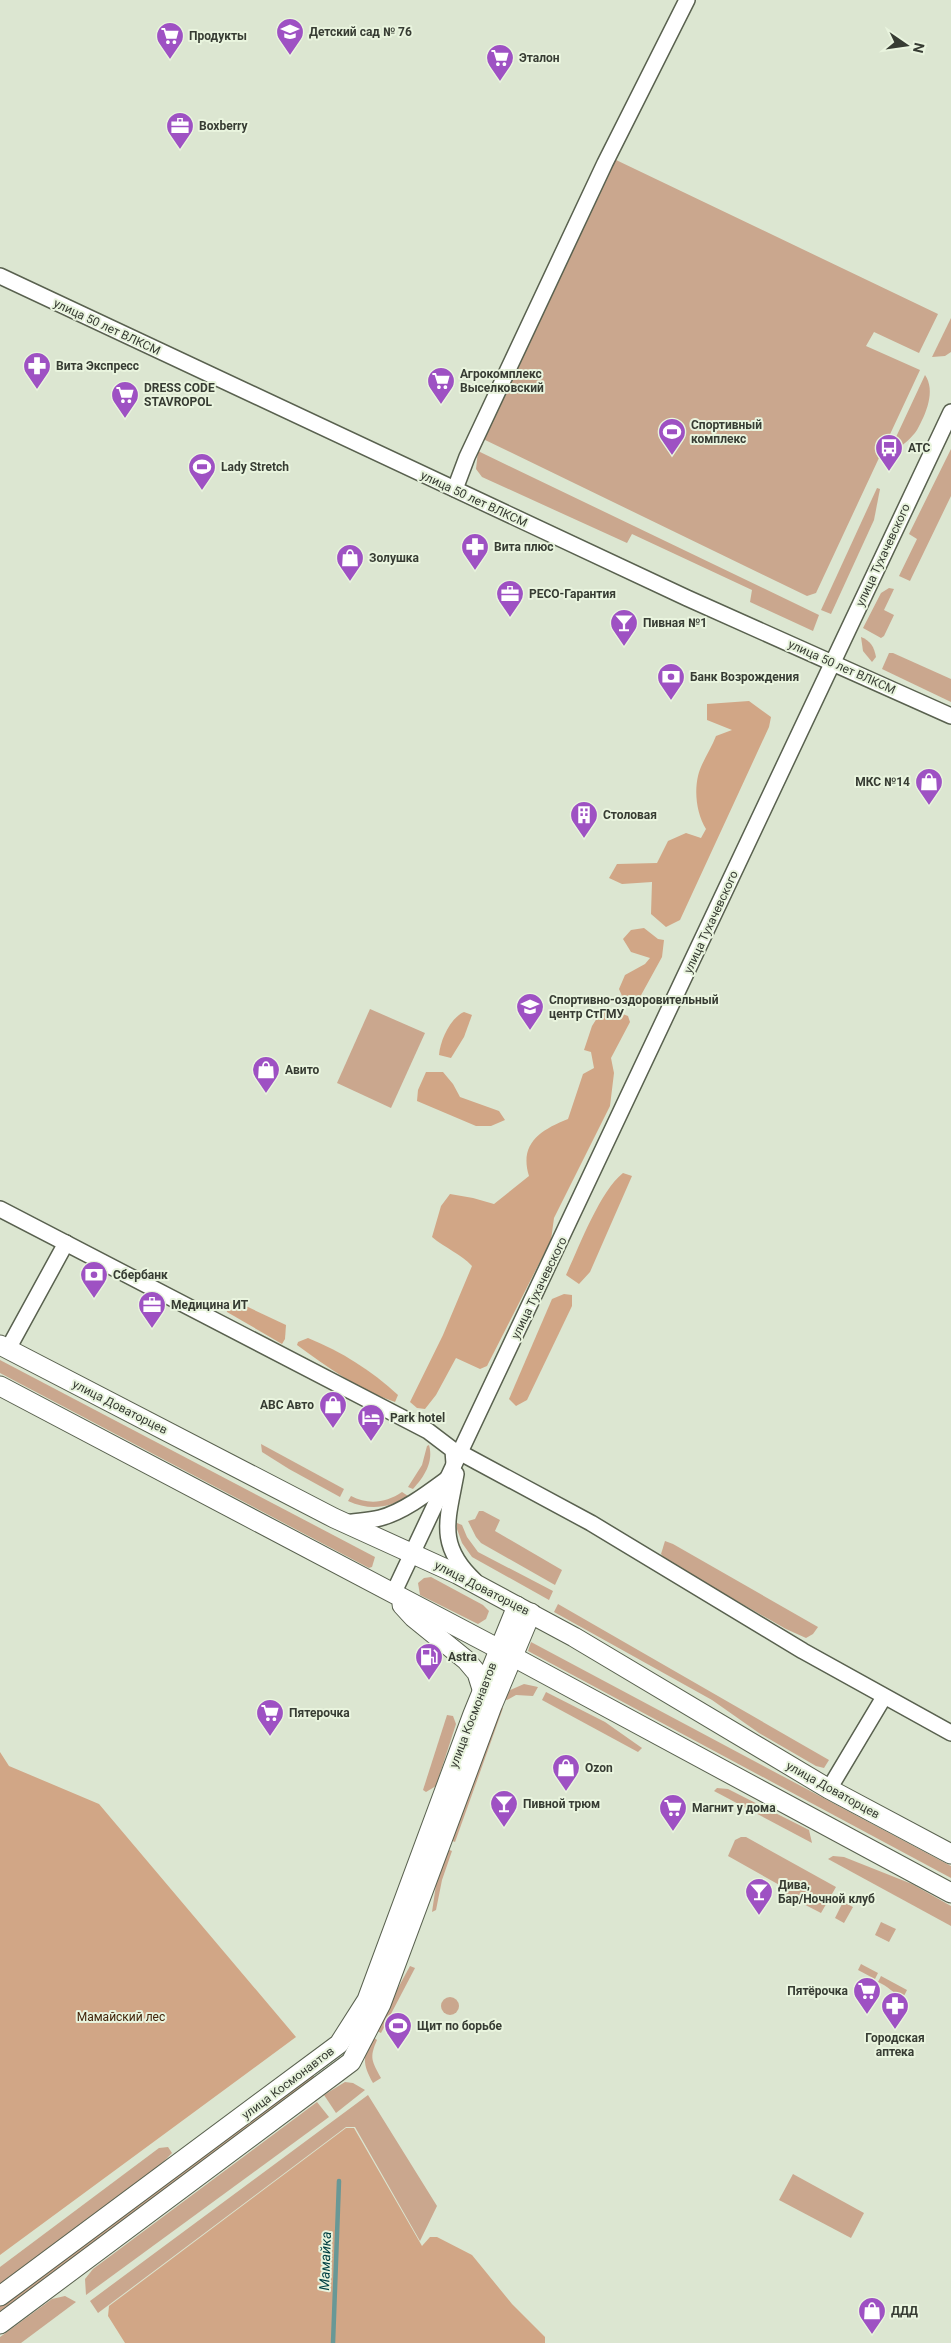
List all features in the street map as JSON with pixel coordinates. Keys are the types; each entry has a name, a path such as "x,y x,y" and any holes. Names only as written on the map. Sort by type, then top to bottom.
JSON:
{"main road":[{"name":"улица Доваторцев","path":"4,1347 345,1523 482,1587 574,1636 829,1789 951,1854"},
{"path":"0,1386 393,1594 505,1646 544,1673 951,1893"},
{"path":"393,1594 413,1617 466,1660 489,1692"},
{"path":"489,1692 505,1646 524,1610"},
{"path":"489,1692 519,1677 528,1674 544,1673"},
{"name":"улица Космонавтов","path":"0,2296 339,2044 367,2000 489,1692"},
{"name":"улица Космонавтов","path":"0,2324 351,2062 381,2004 489,1692"}],"street":[{"path":"455,489 472,447 605,163 687,0"},
{"name":"улица 50 лет ВЛКСМ","path":"0,276 687,598 951,716"},
{"name":"улица Тухачевского","path":"393,1594 834,664 951,412"},
{"path":"0,1208 66,1244 428,1430 453,1450 454,1465 446,1533 456,1557 467,1574 482,1587"},
{"path":"4,1347 66,1244"},
{"path":"345,1523 380,1518 389,1514 419,1498 454,1465"},
{"path":"454,1465 591,1524 803,1651 951,1733"},
{"path":"829,1789 884,1697"}],"shaded area":[{"path":"614,159 938,314 919,353 874,332 866,346 920,370 816,593 807,596 481,438"},
{"path":"951,318 951,352 945,356 932,357"},
{"path":"925,375 930,388 930,395 924,417 910,439 895,452 890,450"},
{"path":"951,449 951,496 910,581 899,576 917,539 909,534"},
{"path":"478,451 819,615 813,631 750,602 752,590 632,534 627,543 482,477 476,469"},
{"path":"877,488 880,489 874,520 831,614 821,610"},
{"path":"889,588 894,589 884,610 894,615 884,636 881,638 863,628 881,593"},
{"path":"861,637 870,642 873,647 876,657 872,662 863,651"},
{"path":"889,653 893,653 951,679 951,702 882,669"},
{"path":"370,1009 425,1033 391,1108 337,1083"},
{"path":"0,1360 375,1557 372,1567 369,1568 0,1373"},
{"path":"261,1444 344,1489 340,1497 262,1452"},
{"path":"429,1445 430,1457 427,1469 413,1489 408,1487 422,1465 427,1446"},
{"path":"402,1492 408,1496 394,1503 379,1507 364,1506 348,1501 351,1496 364,1501 377,1502 390,1499"},
{"path":"479,1511 483,1511 500,1520 495,1531 562,1570 555,1585 481,1543 468,1521 475,1519"},
{"path":"457,1523 462,1525 467,1537 478,1552 553,1591 549,1600 472,1557 462,1543"},
{"path":"665,1541 818,1627 813,1634 806,1638 786,1629 667,1561 661,1554"},
{"path":"431,1577 483,1605 489,1611 486,1619 478,1624 420,1595 418,1583 424,1578"},
{"path":"558,1604 829,1760 824,1768 816,1766 759,1733 712,1700 554,1612"},
{"path":"531,1642 951,1866 951,1878 528,1651"},
{"path":"524,1684 538,1687 533,1696 516,1695 507,1700 501,1698 506,1692"},
{"path":"546,1692 605,1722 642,1748 638,1752 542,1700"},
{"path":"497,1706 503,1708 455,1842 450,1840"},
{"path":"447,1715 453,1716 456,1724 436,1786 426,1792 423,1790"},
{"path":"717,1788 728,1789 809,1830 812,1843 714,1791"},
{"path":"746,1837 836,1887 821,1913 784,1894 783,1887 728,1856 735,1840"},
{"path":"447,1849 452,1851 442,1880 436,1910 432,1912 437,1878"},
{"path":"833,1856 844,1857 912,1884 951,1906 951,1926 828,1859"},
{"path":"843,1902 853,1907 844,1923 835,1918"},
{"path":"881,1922 896,1929 889,1942 875,1935"},
{"path":"861,1964 878,1973 875,1979 858,1970"},
{"path":"410,1966 415,1968 381,2033 375,2030"},
{"path":"881,1976 907,1990 903,1998 878,1982"},
{"path":"446,1997 454,1997 459,2002 457,2013 446,2015 441,2010 441,2002"},
{"path":"372,2036 377,2040 372,2055 375,2067 381,2078 373,2083 365,2065 365,2055"},
{"path":"313,2075 318,2082 0,2317 0,2306"},
{"path":"345,2082 353,2083 365,2090 336,2113 324,2095"},
{"path":"368,2095 437,2206 420,2241 355,2127 346,2127 98,2313 90,2301"},
{"path":"317,2102 329,2117 86,2295 85,2279 93,2269"},
{"path":"168,2147 172,2153 147,2179 0,2287 0,2267 159,2148"},
{"path":"793,2174 864,2213 851,2238 779,2200"},
{"path":"65,2296 76,2302 21,2343 0,2343 0,2337 52,2299"}],"green space":[{"path":"749,701 771,717 769,727 680,920 666,927 651,914 652,882 622,884 609,878 617,864 657,863 668,841 686,833 701,838 706,829 700,817 697,804 696,789 698,776 716,736 732,730 707,720 707,704"},
{"path":"644,928 658,939 664,940 662,957 634,1008 625,1003 619,989 625,975 645,964 650,958 631,952 623,939 631,930"},
{"path":"604,1007 628,1016 630,1022 611,1058 614,1073 610,1106 554,1218 551,1240 487,1366 480,1369 456,1358 436,1395 425,1409 417,1408 410,1402 443,1335 472,1266 432,1237 441,1206 450,1194 494,1204 529,1176 527,1155 534,1140 549,1128 568,1119 583,1074 594,1068 591,1052 584,1050 592,1026"},
{"path":"464,1012 472,1015 464,1037 451,1058 439,1055 441,1043 447,1030 454,1019"},
{"path":"426,1072 443,1072 453,1084 460,1097 499,1111 505,1120 491,1126 476,1126 417,1101 418,1090"},
{"path":"623,1173 632,1176 590,1272 579,1284 566,1275 598,1206 614,1181"},
{"path":"564,1294 572,1295 572,1306 527,1400 516,1406 509,1399 552,1299"},
{"path":"233,1300 286,1325 285,1339 282,1344 227,1312 226,1306"},
{"path":"308,1338 333,1349 367,1370 398,1395 395,1402 356,1384 332,1370 297,1345 298,1342"},
{"name":"Мамайский лес","path":"0,1752 9,1766 99,1804 296,2037 0,2255"},
{"path":"346,2128 354,2128 422,2246 430,2237 437,2237 472,2255 512,2304 545,2337 545,2343 125,2343 108,2316 109,2306"}],"waterway":[{"name":"Мамайка","path":"333,2343 339,2181"}],"place":[{"name":"Детский сад № 76","path":"290,56"},
{"name":"Продукты","path":"170,60"},
{"name":"Эталон","path":"500,82"},
{"name":"Boxberry","path":"180,150"},
{"name":"Вита Экспресс","path":"37,390"},
{"name":"Агрокомплекс Выселковский","path":"441,405"},
{"name":"DRESS CODE STAVROPOL","path":"125,419"},
{"name":"Спортивный комплекс","path":"672,456"},
{"name":"АТС","path":"889,472"},
{"name":"Lady Stretch","path":"202,491"},
{"name":"Вита плюс","path":"475,571"},
{"name":"Золушка","path":"350,582"},
{"name":"РЕСО-Гарантия","path":"510,618"},
{"name":"Пивная №1","path":"624,647"},
{"name":"Банк Возрождения","path":"671,701"},
{"name":"МКС №14","path":"929,806"},
{"name":"Столовая","path":"584,839"},
{"name":"Спортивно-оздоровительный центр СтГМУ","path":"530,1031"},
{"name":"Авито","path":"266,1094"},
{"name":"Сбербанк","path":"94,1299"},
{"name":"Медицина ИТ","path":"152,1329"},
{"name":"ABC Авто","path":"333,1429"},
{"name":"Park hotel","path":"371,1442"},
{"name":"Astra","path":"429,1681"},
{"name":"Пятерочка","path":"270,1737"},
{"name":"Ozon","path":"566,1792"},
{"name":"Пивной трюм","path":"504,1828"},
{"name":"Магнит у дома","path":"673,1832"},
{"name":"Дива, Бар/Ночной клуб","path":"759,1916"},
{"name":"Пятёрочка","path":"867,2015"},
{"name":"Городская аптека","path":"895,2030"},
{"name":"Щит по борьбе","path":"398,2050"},
{"name":"ДДД","path":"872,2335"}]}
